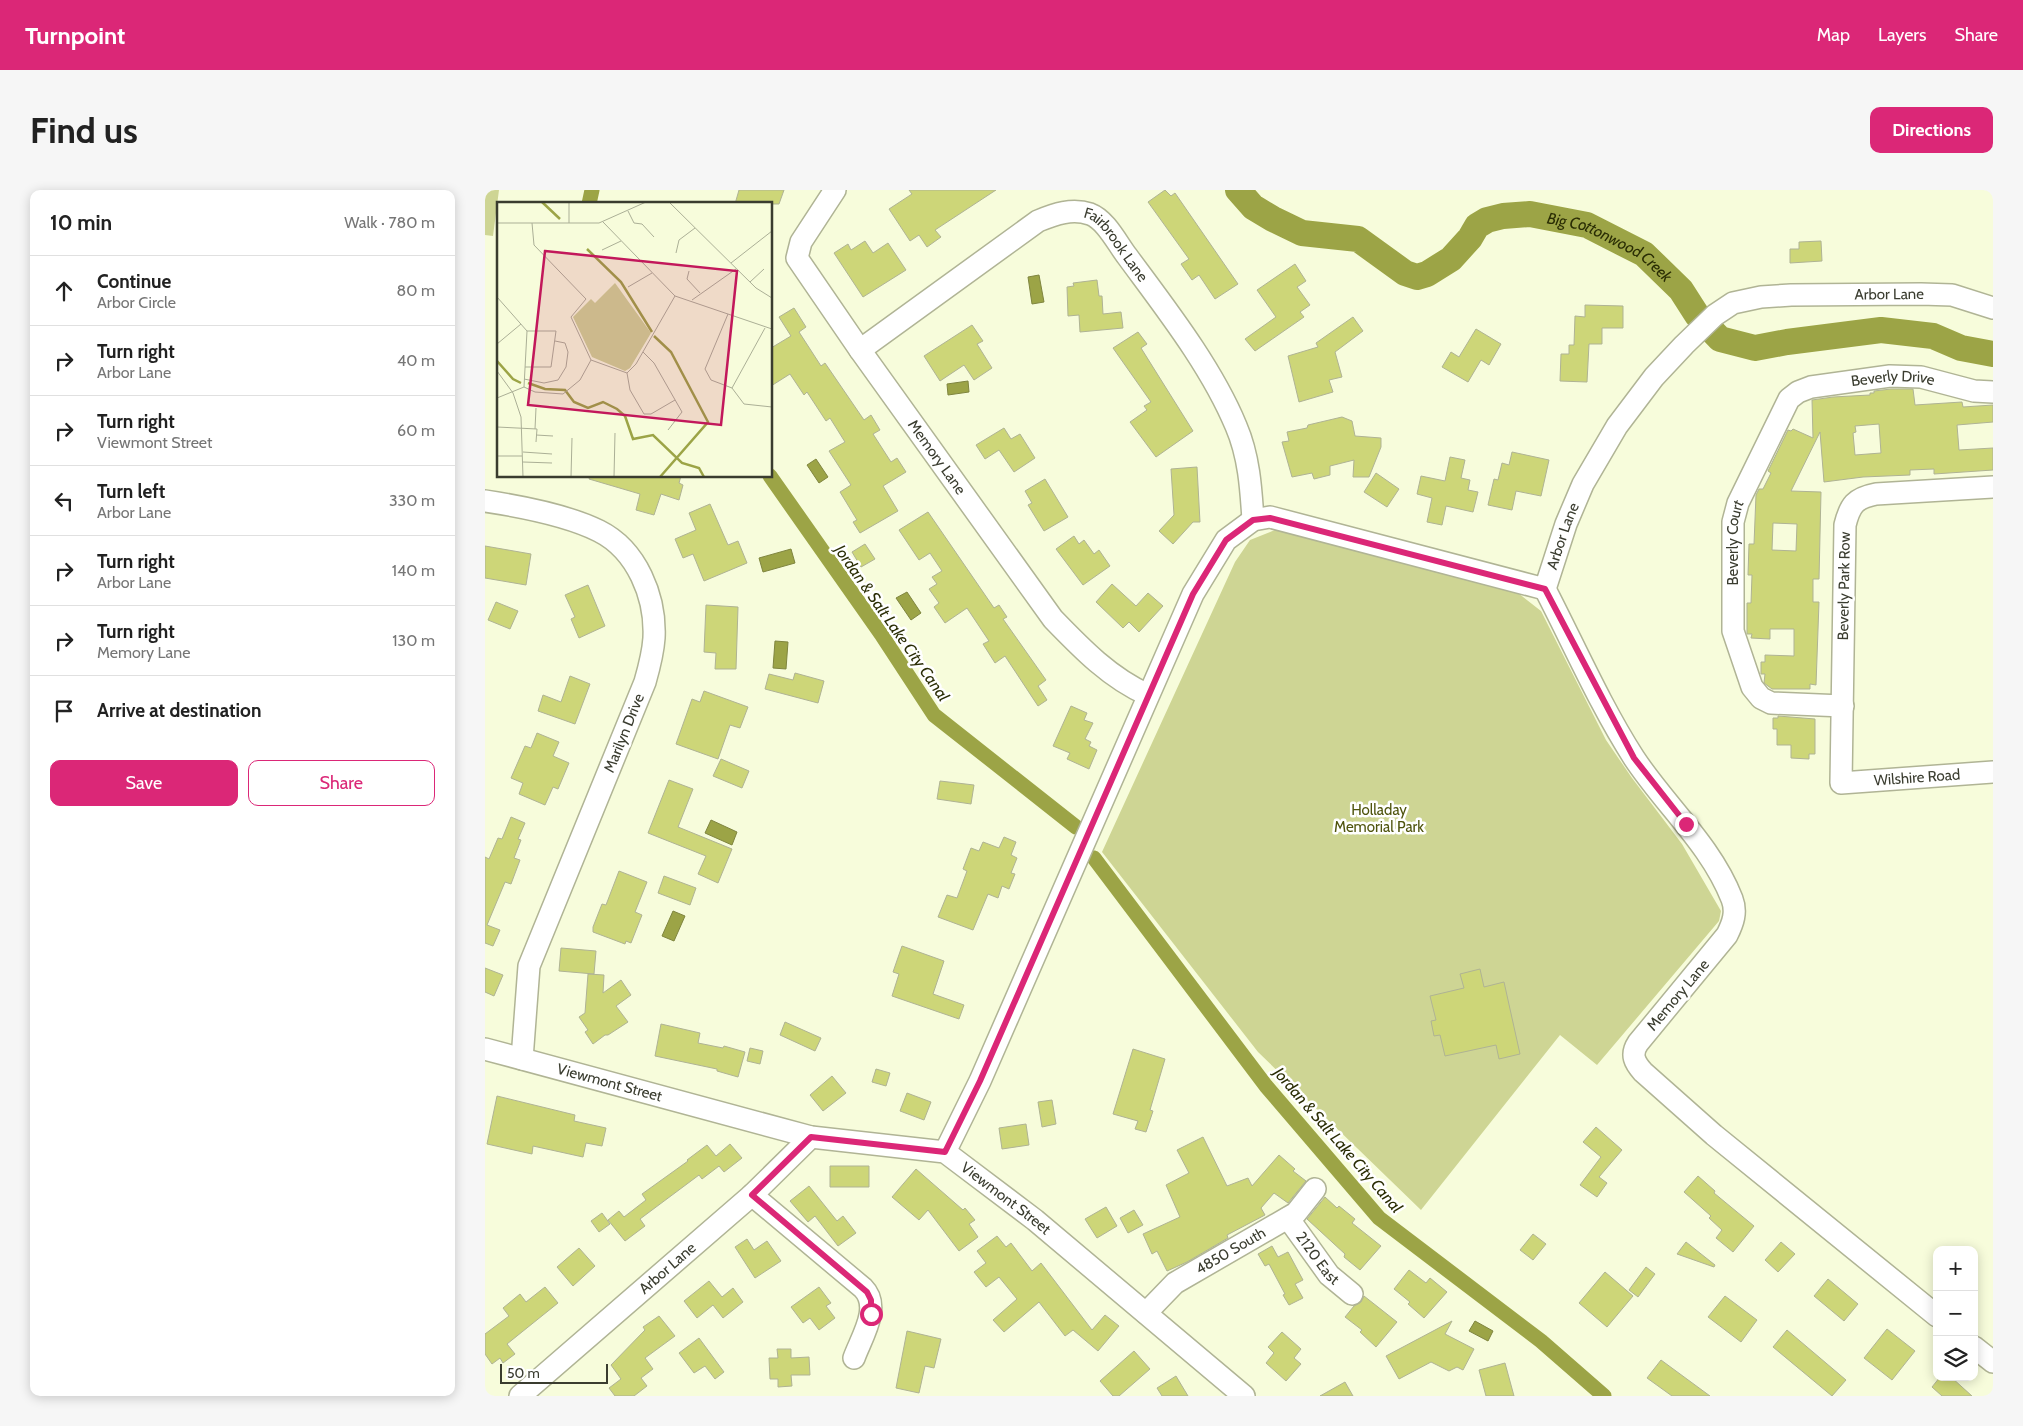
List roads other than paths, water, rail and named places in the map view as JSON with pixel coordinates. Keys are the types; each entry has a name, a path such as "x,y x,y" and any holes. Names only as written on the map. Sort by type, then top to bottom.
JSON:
{"street":[{"name":"Memory Lane","path":"835,190 801,242 797,258 860,350 1053,619 1099,664 1132,688 1148,695"},
{"name":"Fairbrook Lane","path":"860,350 1038,221 1057,214 1073,211 1089,214 1100,220 1135,267 1184,336 1217,388 1237,427 1245,451 1251,486 1253,520"},
{"name":"Arbor Lane","path":"1253,520 1270,518 1545,589 1566,524 1583,484 1617,426 1654,376 1715,315 1733,303 1761,297 1791,295 1952,295 1993,308"},
{"name":"Beverly Drive","path":"1793,395 1811,387 1899,376 1921,377 1974,391 1993,392"},
{"name":"Beverly Court","path":"1793,395 1786,405 1737,504 1734,516 1732,626 1752,687 1761,698 1777,704 1843,706"},
{"name":"Beverly Park Row","path":"1841,783 1845,525 1852,505 1860,499 1876,494 1993,487"},
{"name":"Marilyn Drive","path":"485,501 515,506 600,532 622,548 636,565 647,588 653,613 654,636 652,656 645,682 529,966 522,1059"},
{"path":"945,1152 980,1081 1193,594 1226,540 1253,520"},
{"name":"Memory Lane","path":"1545,589 1634,758 1700,844 1723,882 1734,906 1733,921 1727,935 1637,1043 1633,1051 1634,1060 1643,1072 1707,1129 1933,1313"},
{"name":"Wilshire Road","path":"1841,783 1993,772"},
{"name":"Viewmont Street","path":"485,1049 811,1137 945,1152 1035,1220 1244,1396"},
{"name":"Arbor Lane","path":"520,1396 752,1195 811,1137"},
{"name":"4850 South","path":"1146,1313 1175,1283 1296,1213 1315,1189"},
{"path":"752,1195 863,1288 869,1296 871,1314 854,1358"},
{"name":"2120 East","path":"1288,1218 1329,1275 1352,1294"},
{"path":"1978,1350 1993,1362"}],"waterway":[{"name":"Jordan & Salt Lake City Canal","path":"589,202 592,190"},
{"name":"Big Cottonwood Creek","path":"1238,190 1253,207 1273,219 1302,233 1358,239 1405,273 1417,277 1427,274 1451,259 1470,238 1477,226 1487,220 1503,216 1530,214 1587,225 1644,254 1681,290 1697,315 1720,339 1755,348 1881,330 1933,336 1961,348 1993,354"},
{"name":"Jordan & Salt Lake City Canal","path":"771,478 881,634 934,715 1076,827"},
{"name":"Jordan & Salt Lake City Canal","path":"1094,858 1266,1086 1379,1218 1541,1341 1604,1396"}],"park label":[{"name":"Holladay Memorial Park","path":"1379,818"}]}
